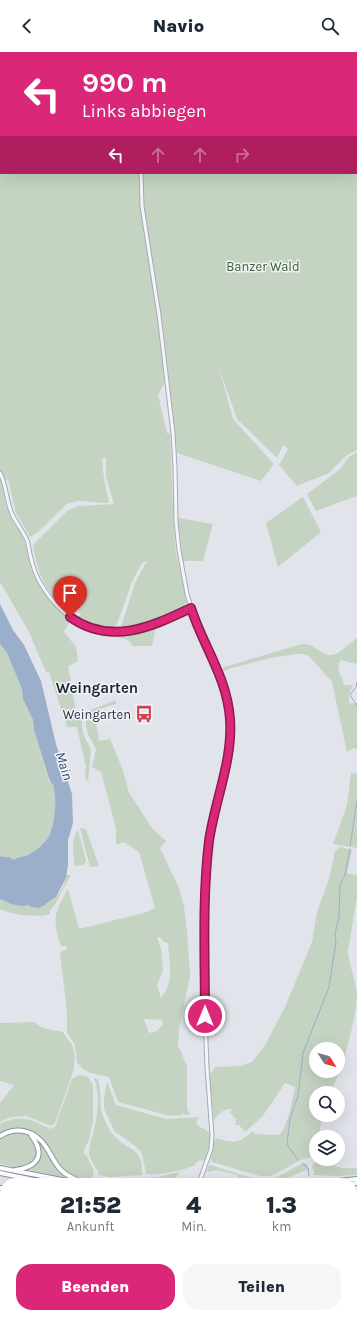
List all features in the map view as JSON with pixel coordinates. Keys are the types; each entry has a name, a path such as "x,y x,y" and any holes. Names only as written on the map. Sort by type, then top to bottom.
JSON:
{"highway":[{"path":"0,1136 12,1131 23,1131 29,1133 43,1142 58,1166 63,1172 72,1178"},
{"path":"11,1171 29,1167 38,1158 38,1144 29,1133"},
{"path":"0,1168 50,1178"},
{"path":"0,1173 24,1178"}],"street":[{"path":"142,174 142,206 161,329 173,439 177,538 191,608 217,667 225,692 230,718 230,735 227,760 211,832 205,897 205,1016 212,1136 211,1149 201,1178"},
{"path":"0,473 6,488 12,514 26,539 35,572 49,596 61,609 78,622 108,632 124,632 146,628 176,616 191,608"}],"green space":[{"path":"0,174 140,174 143,220 159,324 164,370 164,384 158,395 167,433 170,434 176,553 187,602 182,608 135,628 123,629 121,627 135,583 147,561 142,563 130,587 115,628 105,627 77,619 81,614 71,601 65,608 52,594 43,580 39,572 33,545 67,511 78,506 114,504 106,476 106,458 102,459 104,479 109,502 78,501 67,504 37,533 30,537 16,513 8,479 1,481 7,508 23,538 34,576 47,596 71,619 64,632 76,647 78,661 68,666 76,712 85,711 82,718 82,727 84,736 91,749 88,782 85,778 86,767 77,727 67,727 49,672 46,672 28,630 0,582"},
{"name":"Banzer Wald","path":"143,174 357,174 357,450 347,455 329,473 297,486 279,465 288,449 283,445 277,458 237,419 219,368 233,419 274,464 261,481 177,453 162,322 146,229"},
{"path":"357,452 357,496 316,511 307,494 339,470 349,457"},
{"path":"303,497 321,532 278,567 266,523"},
{"path":"178,518 213,524 203,561 183,561"},
{"path":"156,626 152,646 133,646 128,640 113,636 114,634 141,631"},
{"path":"357,638 356,664 341,660 338,666 344,685 353,685 349,695 349,703 357,703 357,749 353,748 347,752 332,682 309,656 304,654 296,654 270,658 228,669 222,673 221,671 224,667 303,644 310,645 327,655 332,655 338,653"},
{"path":"0,644 7,653 22,689 23,699 33,720 34,730 49,782 53,783 54,785 55,798 54,819 48,838 31,854 14,860 0,856"},
{"path":"116,700 116,704 100,709 95,714 99,741 110,739 123,771 128,791 152,828 166,841 160,848 179,888 184,907 190,976 179,1029 178,1047 187,1065 187,1109 190,1114 186,1115 183,1113 183,1115 170,1116 118,1102 109,1077 90,1073 83,1069 77,1062 75,1045 67,1033 67,1012 60,952 67,949 66,946 61,946 58,937 56,929 56,916 57,910 68,889 79,929 147,912 155,908 139,852 124,842 116,845 116,828 101,772 92,767 96,749 88,734 86,726 86,719 91,710","holes":["157,937 160,937 163,941 168,943 170,965 170,979 161,998 157,985 163,971 161,949","144,1019 162,1020 163,1024 157,1031 149,1033"]},
{"path":"351,773 357,774 357,848 333,844 347,805"},
{"path":"80,828 86,829 99,866 90,867"},
{"path":"78,830 86,861 84,865 75,866 73,843"},
{"path":"340,847 352,850 347,873 357,875 357,897 348,951 357,993 356,1004 352,1030 345,1053 345,1042 309,1042 309,1078 337,1078 334,1086 309,1086 309,1122 321,1122 320,1130 309,1130 309,1158 301,1160 271,1176 260,1176 212,1162 211,1159 214,1141 217,1138 232,1142 244,1138 253,1131 255,1134 279,1135 284,1128 289,1115 295,1087 285,1083 262,1117 245,1132 239,1125 235,1125 236,1119 230,1113 232,1109 222,1112 214,1120 209,1077 215,1067 241,1066 252,1062 264,1047 285,1007 312,942 317,912 329,879 335,851"},
{"path":"66,875 71,875 54,906 50,910 50,914 38,916 25,915 0,909 0,899 14,905 29,905 31,907 38,907 50,902 63,888"},
{"path":"34,1022 44,1028 63,1032 74,1050 75,1061 73,1072 55,1123 51,1126 26,1116 11,1117 0,1122 0,1103 14,1085 0,1081 0,1023"},
{"path":"78,1075 89,1078 93,1085 93,1122 84,1154 87,1156 94,1171 92,1178 74,1175 60,1166 52,1152 40,1137 28,1130 15,1128 0,1133 0,1124 14,1119 31,1120 50,1129 55,1127 72,1079"},
{"path":"95,1078 99,1083 102,1111 107,1125 117,1139 137,1153 142,1165 142,1175 109,1177 99,1175 90,1159 89,1148 98,1106"},
{"path":"107,1081 116,1105 166,1119 199,1117 196,1123 210,1134 206,1160 197,1161 196,1164 189,1168 177,1171 146,1174 142,1153 134,1145 115,1132 104,1109"},
{"path":"19,1132 26,1134 34,1143 36,1155 34,1160 22,1167 0,1164 0,1139 11,1133"},
{"path":"40,1142 56,1168 64,1177 30,1170 40,1158"},
{"path":"305,1163 310,1171 306,1170 286,1178 274,1178 278,1177"},
{"path":"209,1165 211,1165 255,1178 238,1177 238,1175 217,1170 206,1172"},
{"path":"312,1166 334,1166 343,1168 357,1168 357,1175 313,1175 314,1170"},
{"path":"179,1172 177,1177 174,1178 140,1178 158,1177"}],"water":[{"path":"0,604 13,630 24,645 41,681 56,744 72,794 73,823 68,840 68,865 66,878 56,897 39,908 31,907 29,905 18,905 0,899 0,856 9,857 14,860 31,854 40,847 48,838 51,831 54,819 55,798 54,785 49,779 34,730 33,720 23,699 22,689 7,653 0,644"}],"waterway":[{"path":"357,682 356,687 350,695 357,706"},
{"path":"350,846 357,801"},
{"path":"298,1160 287,1144 290,1119 298,1096 303,1053 329,987 336,942 335,934 339,917 340,885 345,875 350,849"},
{"path":"302,1163 308,1168 309,1176"}],"place":[{"name":"Weingarten","path":"144,714"}],"district":[{"name":"Weingarten","path":"97,688"}],"route":[{"path":"70,617 83,625 99,630 108,632 124,632 146,628 176,616 191,608 217,667 228,705 230,735 227,760 208,850 205,897 205,1016"}],"water label":[{"name":"Main","path":"64,766"}]}
